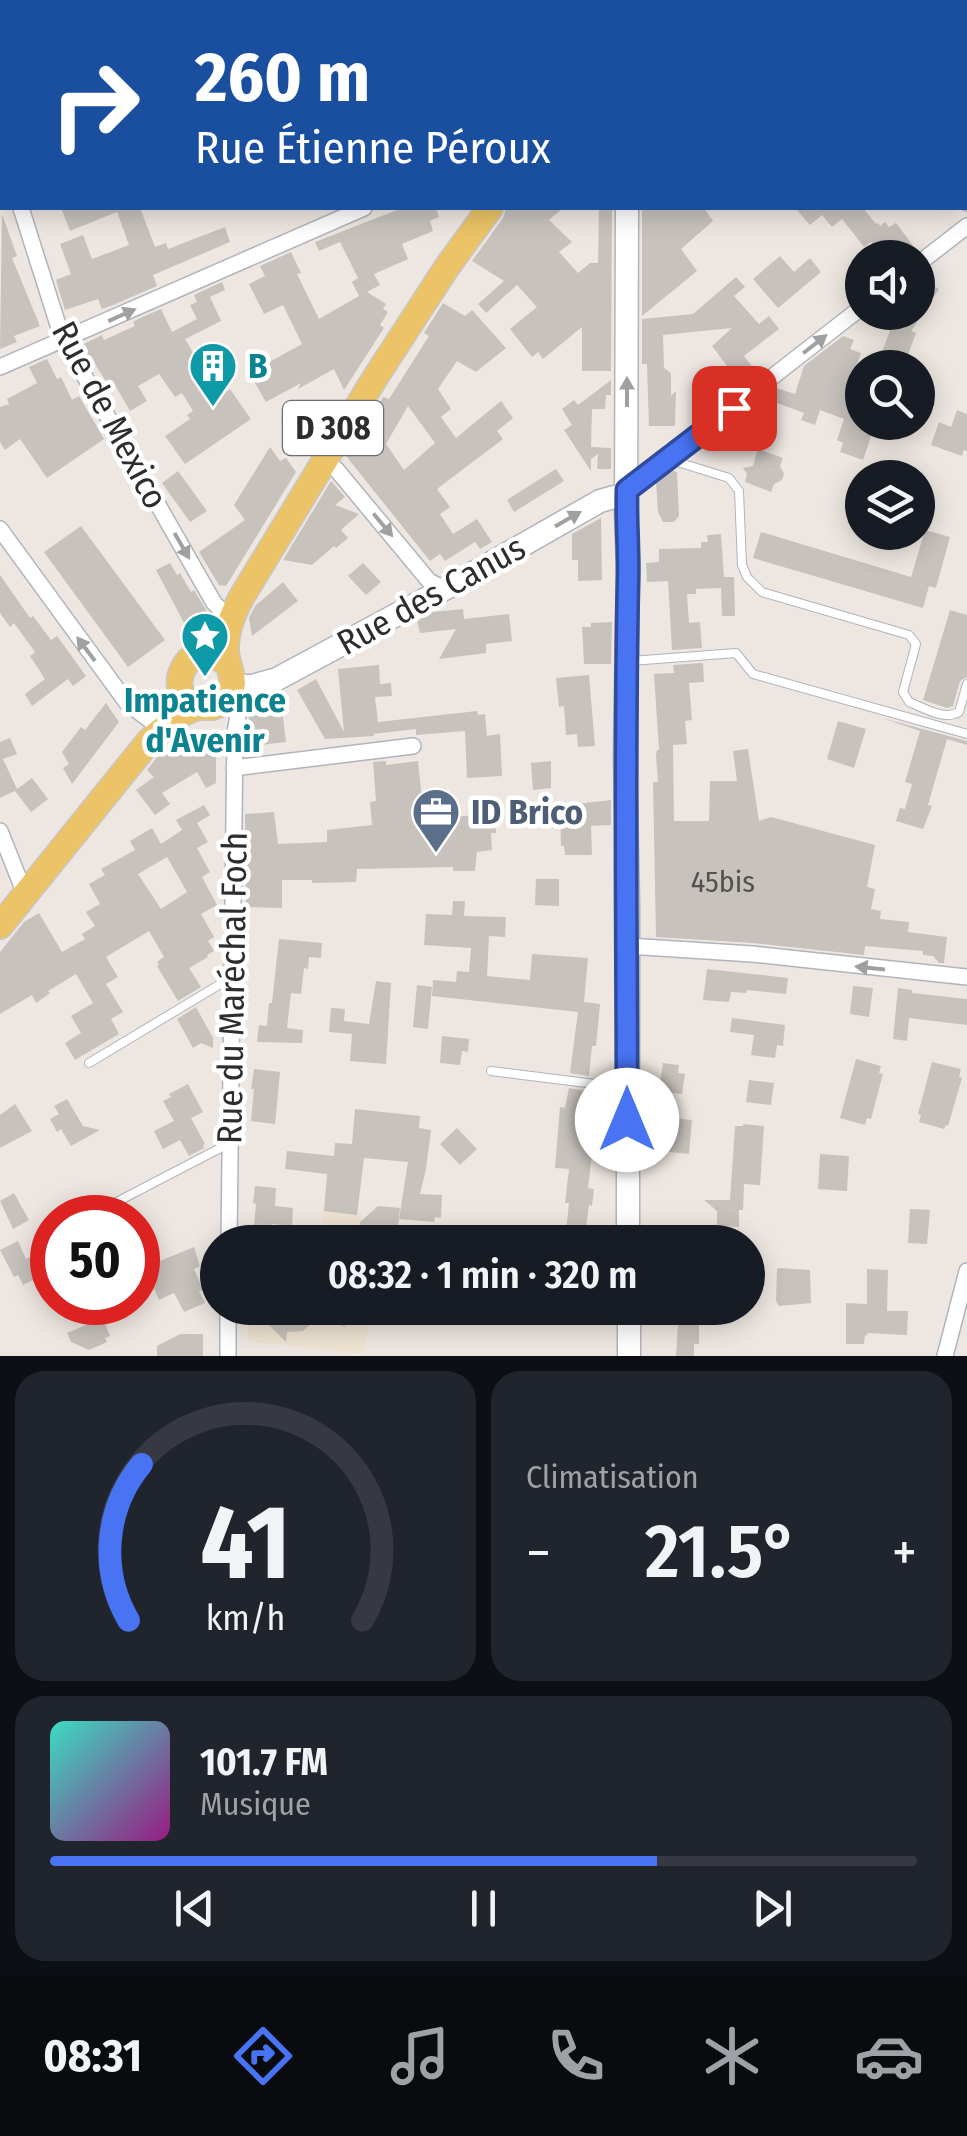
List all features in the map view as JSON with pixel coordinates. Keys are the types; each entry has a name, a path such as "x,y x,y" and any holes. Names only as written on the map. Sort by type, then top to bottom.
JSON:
{"main road":[{"name":"D 308","path":"202,654 222,612 359,386 473,210"},
{"name":"D 308","path":"231,680 226,653 230,620 241,598 446,267 489,210"},
{"path":"628,210 628,1225"},
{"name":"Rue des Canus","path":"231,680 252,686 277,679 600,501 627,495"},
{"path":"0,926 162,705 220,704 228,698 231,680 221,658 202,654 183,667 179,678 196,702"},
{"path":"46,866 148,741 196,702"},
{"path":"629,1325 629,1356"}],"street":[{"name":"Rue de Mexico","path":"22,210 64,340 222,612"},
{"path":"0,367 359,210"},
{"path":"935,251 967,226"},
{"path":"627,495 845,320"},
{"path":"359,386 356,402 326,452 325,462 336,469 429,581 442,588"},
{"path":"0,530 84,646 128,702 150,721"},
{"name":"Rue du Maréchal Foch","path":"229,1225 234,733 238,715 231,680"},
{"path":"196,702 218,711 234,733"},
{"path":"234,768 413,746"},
{"path":"0,831 25,894"},
{"path":"628,946 752,954 967,978"},
{"path":"945,1356 967,1270"},
{"path":"228,1325 228,1356"}],"lane":[{"path":"668,459 729,478 735,484 739,491 742,565 747,577 762,592 909,635 916,644 903,692 909,702 948,716 956,715 967,684"},
{"path":"627,661 736,653 753,674 967,734"},
{"path":"89,1063 232,977"},
{"path":"492,1071 627,1088"},
{"path":"130,1195 230,1143"}],"shaded area":[{"path":"323,1211 361,1215 360,1225 322,1225"},
{"path":"248,1325 369,1325 363,1354 248,1341"}],"building":[{"path":"62,210 141,210 155,247 166,243 168,249 225,227 230,242 153,275 157,286 113,305 102,309 98,299 65,310 56,280 71,274 60,244 83,235 92,259 129,245 117,212 70,231"},
{"path":"397,210 437,210 439,217 430,221 433,231 402,244 408,259 374,274 380,285 367,292 386,304 383,309 388,312 380,325 384,328 344,390 334,369 266,402 252,378 256,376 253,371 302,344 283,305 264,314 249,284 265,276 260,266 291,252 319,319 359,296 352,282 358,278 340,242 319,251 315,242"},
{"path":"505,210 561,210 549,220 572,242 559,252 578,273 590,263 598,263 599,210 612,210 611,371 582,371 582,327 543,359 538,352 532,357 510,329 537,307 517,285 486,313 478,304 504,281 472,261"},
{"path":"642,210 705,210 713,221 681,249 697,271 642,316"},
{"path":"797,210 865,210 880,226 885,222 889,227 896,223 909,240 858,240 842,219 832,227 822,215 810,225"},
{"path":"2,214 17,256 12,258 40,326 14,336 17,342 0,349"},
{"path":"780,256 794,272 810,258 821,272 778,308 753,279"},
{"path":"736,277 745,287 734,296 759,324 769,316 779,329 744,356 758,374 704,416 692,399 730,370 712,346 732,328 663,335 664,368 671,373 671,396 676,391 675,426 649,426 642,319 693,314"},
{"path":"222,282 225,290 210,297 221,321 185,339 194,354 191,355 219,396 230,389 251,419 185,464 165,436 190,419 187,415 193,411 182,393 175,397 159,374 138,386 147,401 130,411 115,385 110,388 80,346 135,326 133,322 161,309 172,332 197,319 190,305 197,302 194,295"},
{"path":"443,303 465,316 472,310 506,348 476,372 457,361 438,389 451,409 441,417 456,438 501,401 513,418 497,431 503,439 437,489 450,507 440,514 453,534 477,519 492,542 480,549 475,542 445,561 440,554 430,561 346,456 383,397 389,399 429,336 424,333","holes":["408,406 435,443 404,470 386,444"]},
{"path":"890,330 916,333 910,350 883,350"},
{"path":"843,336 854,340 853,350 845,350 845,440 870,440 863,460 840,452 843,443 837,440 844,419 820,410 815,425 801,420 804,413 764,398 776,388 795,394 804,366"},
{"path":"47,359 72,400 79,396 104,439 47,478 20,439 5,450 0,442 0,407 37,383 29,367"},
{"path":"611,380 611,395 606,395 605,409 592,409 591,447 611,448 611,469 597,469 598,454 591,459 591,471 564,430 572,425 562,409 574,400 578,405"},
{"path":"291,400 325,420 314,439 281,419"},
{"path":"957,410 967,414 967,451 962,456 931,445 939,422 951,427"},
{"path":"270,447 280,461 286,458 296,472 226,586 219,585 199,552 245,520 234,505"},
{"path":"758,449 783,458 782,480 774,484 771,492 745,482 747,474 743,468 753,466"},
{"path":"556,469 564,481 514,512 507,500"},
{"path":"671,470 677,472 679,516 674,522 663,522 658,512 656,481"},
{"path":"178,471 207,511 190,522 162,483"},
{"path":"331,481 345,497 335,505 359,514 341,530 348,538 312,565 283,560"},
{"path":"601,518 602,580 578,581 578,560 572,560 572,534"},
{"path":"81,526 165,640 128,667 44,552"},
{"path":"761,532 911,577 919,550 935,550 935,533 950,537 936,588 929,586 923,608 753,558"},
{"path":"721,534 724,577 734,577 735,616 722,616 721,588 696,589 696,594 687,594 689,623 700,622 702,648 672,650 668,581 647,582 646,563 659,562 659,549 701,548 701,542 708,542 707,535"},
{"path":"170,563 208,613 192,638 156,570"},
{"path":"363,563 381,582 366,595 348,576"},
{"path":"0,575 30,618 33,616 51,640 57,636 86,676 73,686 68,679 32,706 25,694 45,679 30,656 35,652 14,623 10,627 0,613"},
{"path":"283,582 298,601 252,636 249,618 255,606"},
{"path":"463,609 464,619 509,614 512,641 486,644 486,653 439,659 456,629 420,633 417,621 433,612"},
{"path":"950,610 967,615 967,677 960,681 953,706 947,708 923,700"},
{"path":"612,622 611,664 584,664 582,627"},
{"path":"703,663 704,682 689,683 692,720 685,721 687,744 673,745 674,821 709,821 710,781 737,781 733,751 748,749 759,821 771,817 875,845 867,887 875,889 871,909 881,911 880,919 909,922 908,932 947,937 944,963 923,955 923,951 865,946 864,955 656,937 653,782 658,782 659,750 654,674 674,673 673,665"},
{"path":"379,665 380,684 391,683 392,696 375,697 378,722 477,711 478,715 485,714 487,736 500,734 502,776 467,778 465,731 416,735 416,729 325,739 297,690 316,679 344,732 338,669"},
{"path":"589,675 595,746 578,747 577,734 566,735 564,706 559,707 556,678"},
{"path":"280,694 286,742 261,745 262,751 246,753 248,706 252,701"},
{"path":"106,703 119,722 72,784 63,768 69,764 62,752"},
{"path":"882,718 967,741 967,745 947,739 923,829 896,821 900,808 905,809 912,784 905,782 920,731"},
{"path":"838,721 866,729 854,768 827,759"},
{"path":"206,729 216,733 216,783 206,788 197,772 162,793 170,804 155,815 136,790 154,777 147,770 158,756"},
{"path":"10,738 17,754 3,759 17,789 32,778 48,799 31,812 15,791 0,798 0,742"},
{"path":"386,761 386,765 418,761 424,820 494,813 496,833 491,833 492,850 477,852 475,871 453,871 453,867 357,869 356,882 282,880 282,908 246,907 245,814 274,812 278,844 327,842 327,830 372,825 370,802 376,801 373,762"},
{"path":"551,761 551,788 533,790 531,763"},
{"path":"611,800 611,825 591,826 592,855 565,855 561,846 560,806"},
{"path":"204,805 210,815 197,823 208,842 197,848 210,872 202,877 217,905 201,914 214,937 208,941 214,951 189,968 201,987 178,1001 157,966 164,957 149,931 106,957 118,977 106,984 123,1012 111,1019 119,1034 75,1060 65,1043 81,1033 71,1016 93,1003 76,974 36,1003 32,995 0,1014 0,952 24,922 39,913 62,952 85,939 82,934 95,926 86,912 100,904 89,884 105,875 101,869 135,850 130,841 152,828 161,844 182,830 176,820","holes":["167,857 187,892 161,909 138,874"]},
{"path":"536,879 559,879 559,906 535,905"},
{"path":"453,901 465,901 464,916 506,917 505,937 489,936 487,976 530,980 532,954 588,958 584,1002 600,1004 589,1076 570,1073 578,1012 432,996 433,980 456,982 457,971 469,972 471,948 424,945 426,914 452,915"},
{"path":"279,939 322,943 321,958 309,957 308,969 304,968 301,994 291,993 287,1028 303,1030 302,1043 257,1042 259,1025 267,1026 272,1003"},
{"path":"707,969 788,978 786,994 747,990 731,992 729,1002 703,1000"},
{"path":"376,981 391,983 386,1064 350,1061 352,1034 329,1032 331,1008 345,1009 344,1021 369,1024"},
{"path":"417,985 432,987 428,1029 413,1027"},
{"path":"853,986 873,988 869,1017 850,1014"},
{"path":"898,988 967,999 967,1025 909,1018 907,1041 893,1039"},
{"path":"196,1007 213,1038 213,1048 201,1043 193,1048 177,1019"},
{"path":"732,1018 785,1025 783,1046 777,1045 775,1058 751,1055 754,1035 730,1032"},
{"path":"442,1036 469,1039 468,1052 462,1051 460,1065 440,1063"},
{"path":"856,1059 881,1066 879,1073 883,1074 871,1119 867,1118 865,1125 840,1118"},
{"path":"932,1062 961,1069 962,1078 944,1129 919,1122"},
{"path":"663,1063 679,1065 678,1073 685,1074 682,1094 659,1091"},
{"path":"254,1069 280,1072 275,1124 251,1121"},
{"path":"749,1080 774,1083 771,1105 746,1102"},
{"path":"188,1084 203,1112 191,1118 205,1144 189,1156 180,1140 163,1149 154,1131 174,1121 163,1101"},
{"path":"569,1088 590,1094 582,1136 594,1137 588,1188 594,1189 586,1225 567,1225 569,1169 555,1168 560,1107 565,1108"},
{"path":"67,1099 83,1126 100,1130 71,1146 50,1119 59,1114 54,1106"},
{"path":"15,1104 32,1131 0,1148 0,1115"},
{"path":"355,1109 420,1116 419,1128 431,1130 420,1194 442,1195 441,1218 435,1217 434,1222 399,1219 408,1162 364,1158 357,1215 324,1211 327,1174 285,1169 287,1151 334,1156 335,1143 352,1144"},
{"path":"663,1117 692,1120 689,1154 660,1151"},
{"path":"735,1126 764,1126 760,1185 744,1184 739,1225 717,1225 717,1211 704,1200 730,1200"},
{"path":"457,1128 477,1149 460,1165 440,1144"},
{"path":"820,1154 849,1156 847,1191 818,1189"},
{"path":"255,1186 276,1188 275,1206 293,1208 292,1225 254,1225"},
{"path":"14,1193 29,1220 13,1229 0,1201"},
{"path":"378,1206 400,1208 398,1225 360,1225"},
{"path":"910,1209 930,1210 927,1244 908,1243"},
{"path":"18,1241 26,1259 30,1259 30,1281 23,1285 18,1275 14,1277 0,1250"},
{"path":"194,1247 200,1266 194,1269 200,1283 200,1305 184,1312 174,1293 160,1300 160,1261"},
{"path":"780,1268 810,1270 811,1303 779,1306 776,1301"},
{"path":"867,1269 888,1270 887,1311 908,1311 907,1335 867,1333 864,1344 846,1344 846,1303 867,1304"},
{"path":"86,1325 106,1325 110,1336 105,1338 107,1342 89,1350 71,1342 67,1333"},
{"path":"269,1325 310,1325 303,1331 287,1332 286,1342"},
{"path":"678,1325 699,1325 699,1344 694,1344 694,1356 676,1356"},
{"path":"180,1334 203,1334 203,1356 157,1356 157,1346"}],"place":[{"name":"B","path":"213,408"},
{"name":"Impatience d'Avenir","path":"205,678"},
{"name":"ID Brico","path":"436,854"}],"route":[{"path":"627,1120 627,490 734,408"}]}
